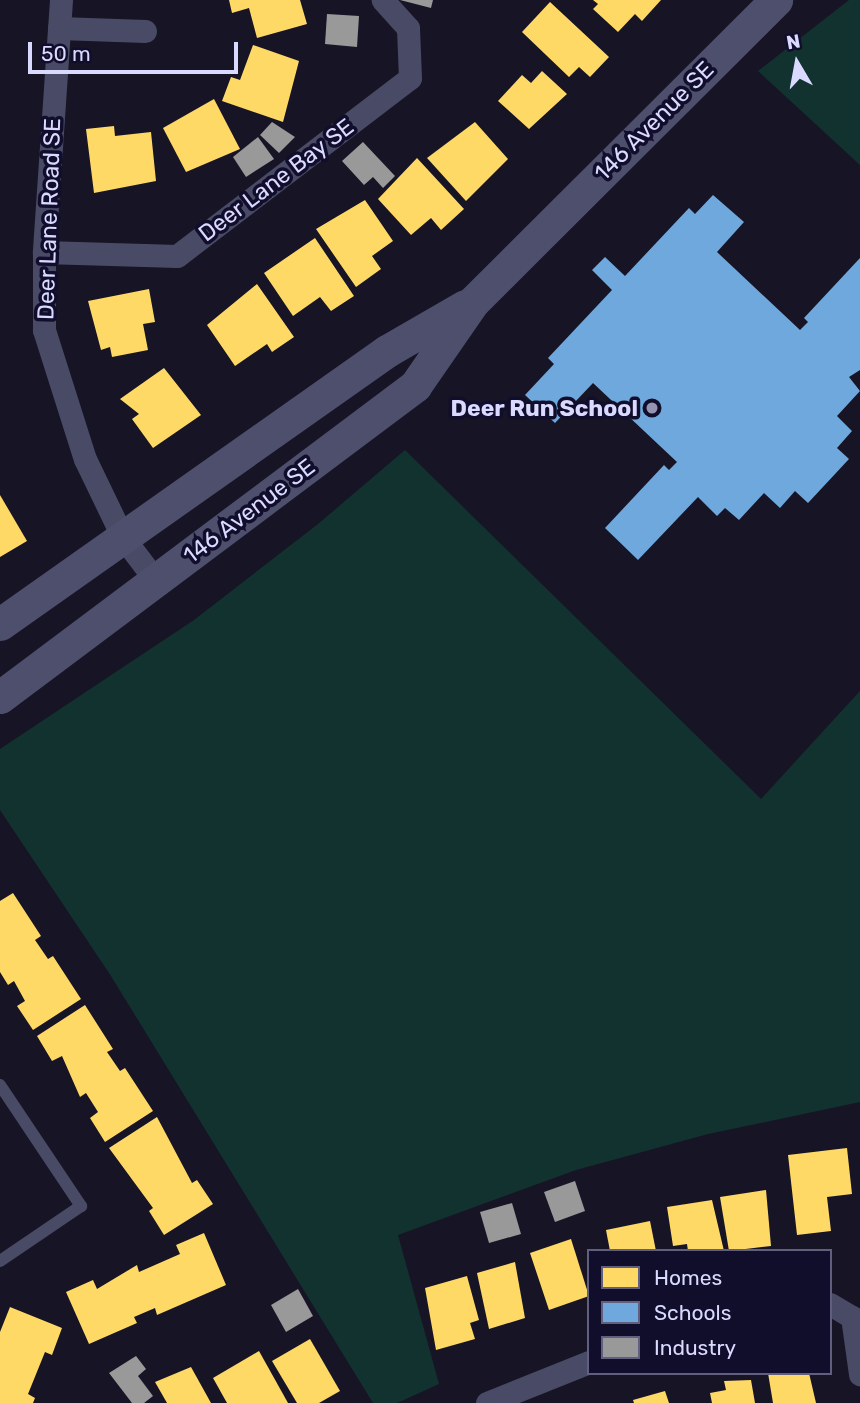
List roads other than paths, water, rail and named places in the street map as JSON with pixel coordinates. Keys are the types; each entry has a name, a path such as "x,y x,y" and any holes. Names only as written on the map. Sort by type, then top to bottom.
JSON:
{"street":[{"name":"Deer Lane Road SE","path":"61,0 44,251 44,330 60,392 85,459 122,536 156,581"},
{"name":"Deer Lane Bay SE","path":"44,251 177,256 410,78 408,29 383,0"},
{"name":"146 Avenue SE","path":"0,697 415,386 473,302 776,0"},
{"path":"59,28 145,31"},
{"name":"146 Avenue SE","path":"0,624 387,351 473,302"},
{"path":"832,1305 852,1317 860,1374"},
{"path":"487,1403 587,1363"}],"lane":[{"path":"0,1085 81,1206 0,1261"}],"place":[{"name":"Deer Run School","path":"652,408"}]}
